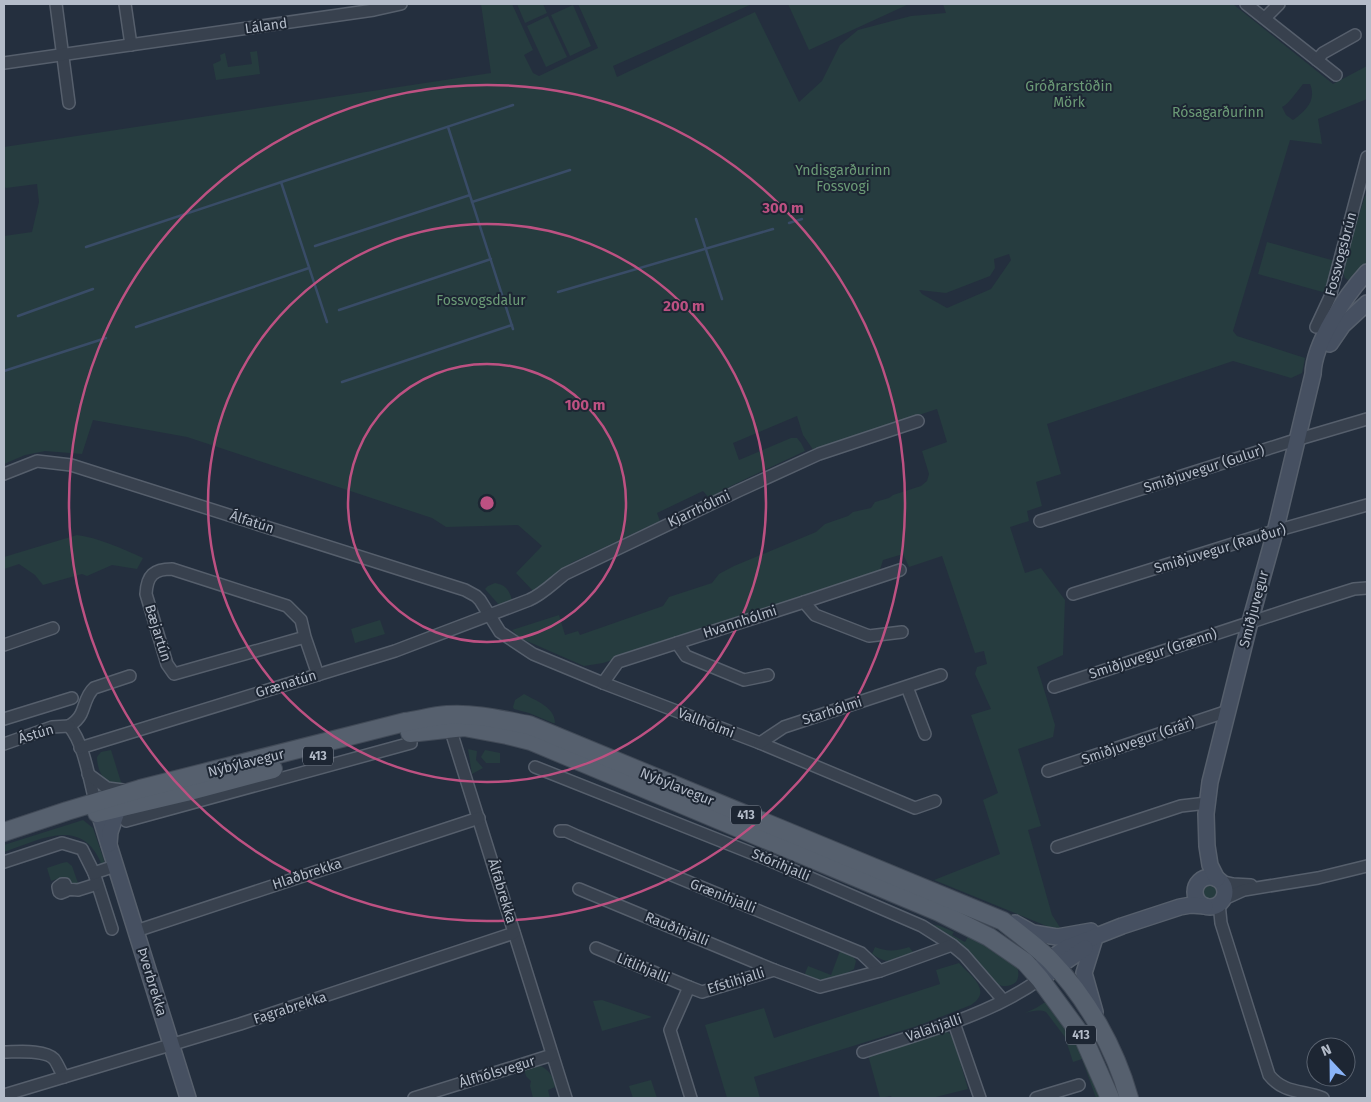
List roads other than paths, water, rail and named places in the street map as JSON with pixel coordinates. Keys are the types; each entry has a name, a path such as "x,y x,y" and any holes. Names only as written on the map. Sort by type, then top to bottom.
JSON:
{"main road":[{"name":"Nýbýlavegur","path":"4,832 67,811 97,808 122,815 187,792 405,722 446,715 466,715 529,726 1003,921 1053,963 1085,1003 1099,1026 1118,1066 1129,1098"},
{"name":"Nýbýlavegur","path":"4,842 97,808 140,789 187,792 410,732 464,727 507,735 539,744 939,912 989,937 1025,962 1037,975 1084,1039 1110,1098"}],"street":[{"path":"56,4 69,103"},
{"path":"126,4 131,45"},
{"name":"Láland","path":"4,63 374,10 401,4"},
{"path":"1246,4 1336,75"},
{"path":"1265,18 1279,4"},
{"path":"1316,60 1323,53 1355,35"},
{"name":"Fossvogsbrún","path":"1316,326 1330,297 1364,181 1367,157"},
{"name":"Smiðjuvegur","path":"1218,880 1210,865 1207,803 1218,750 1275,532 1313,374 1314,361 1330,325 1352,290 1367,272"},
{"name":"Smiðjuvegur","path":"1313,374 1320,366 1336,335 1352,315 1367,303"},
{"name":"Smiðjuvegur (Gulur)","path":"1040,521 1367,419"},
{"name":"Kjarrhólmi","path":"490,615 540,596 565,574 769,476 819,454 918,421"},
{"name":"Álfatún","path":"4,474 36,461 71,465 465,590 476,596 490,615"},
{"name":"Smiðjuvegur (Rauður)","path":"1074,594 1367,505"},
{"name":"Bæjartún","path":"305,637 174,674 167,664 146,594 147,585 152,574 161,569 172,569 287,606 301,620 318,675"},
{"name":"Hvannhólmi","path":"603,683 618,662 900,570"},
{"name":"Smiðjuvegur (Grænn)","path":"1054,687 1354,589 1367,588"},
{"path":"804,602 815,615 869,636 902,632"},
{"name":"Grænatún","path":"80,748 395,651 490,615"},
{"name":"Vallhólmi","path":"490,615 500,632 532,654 760,743 915,808 935,801"},
{"path":"4,645 53,628"},
{"path":"677,642 686,656 744,680 768,675"},
{"name":"Starhólmi","path":"760,743 784,727 941,675"},
{"path":"97,808 75,733 69,726 81,714 90,692 94,688 130,676"},
{"path":"907,687 925,734"},
{"path":"4,719 72,698"},
{"name":"Smiðjuvegur (Grár)","path":"1048,771 1228,711"},
{"name":"Ástún","path":"4,744 52,727 69,726"},
{"name":"Álfabrekka","path":"450,728 566,1098"},
{"name":"Stórihjalli","path":"535,767 658,814 770,860 922,926 964,955 1004,1000"},
{"path":"88,774 107,788 119,790 140,789"},
{"name":"Nýbýlavegur","path":"67,811 85,794 88,774"},
{"path":"1057,847 1181,806 1207,803"},
{"name":"Þverbrekka","path":"97,808 188,1098"},
{"path":"109,845 110,832 122,815"},
{"name":"Hlaðbrekka","path":"136,931 479,818"},
{"name":"Grænihjalli","path":"560,831 578,836 861,953 880,971"},
{"path":"4,862 62,843 82,849 95,878 112,929"},
{"name":"Smiðjuvegur","path":"1199,882 1206,866 1208,846"},
{"path":"67,889 78,890 115,866"},
{"path":"1003,921 1015,922 1033,933 1057,937 1122,926 1166,910 1192,905 1214,904 1244,890 1318,878 1367,866"},
{"path":"1166,910 1185,898 1199,882 1209,877 1233,884 1265,886"},
{"path":"1199,882 1195,893 1196,898 1202,904 1214,904 1225,892 1218,880"},
{"name":"Rauðihjalli","path":"579,889 774,970"},
{"path":"1214,904 1269,1075 1276,1083 1285,1088 1322,1098"},
{"name":"Valahjalli","path":"863,1052 954,1023 1004,1000 1053,963 1066,948 1099,938 1122,926"},
{"name":"Fagrabrekka","path":"4,1095 249,1021 514,932"},
{"path":"1099,938 1084,973 1086,987 1099,1026"},
{"name":"Efstihjalli","path":"691,1098 670,1030 690,987 702,992 774,970 820,987 880,971 952,945"},
{"name":"Litlihjalli","path":"596,948 690,987"},
{"name":"Nýbýlavegur","path":"1004,1000 1026,994 1039,993 1052,998 1059,1005"},
{"path":"954,1023 980,1098"},
{"path":"4,1052 42,1053 54,1059 64,1077"},
{"name":"Álfhólsvegur","path":"414,1098 552,1055"},
{"path":"1036,1098 1079,1085"}],"waterway":[{"path":"86,247 513,105"},
{"path":"448,127 513,329"},
{"path":"472,202 570,170"},
{"path":"281,182 327,322"},
{"path":"315,246 470,195"},
{"path":"696,219 722,299"},
{"path":"789,223 802,219"},
{"path":"558,292 773,229"},
{"path":"339,310 491,259"},
{"path":"136,327 309,268"},
{"path":"18,316 93,289"},
{"path":"342,382 512,325"},
{"path":"4,371 106,338"}],"park label":[{"name":"Gróðrarstöðin Mörk","path":"1069,94"},
{"name":"Rósagarðurinn","path":"1218,112"},
{"name":"Yndisgarðurinn Fossvogi","path":"843,178"},
{"name":"Fossvogsdalur","path":"481,300"}]}
